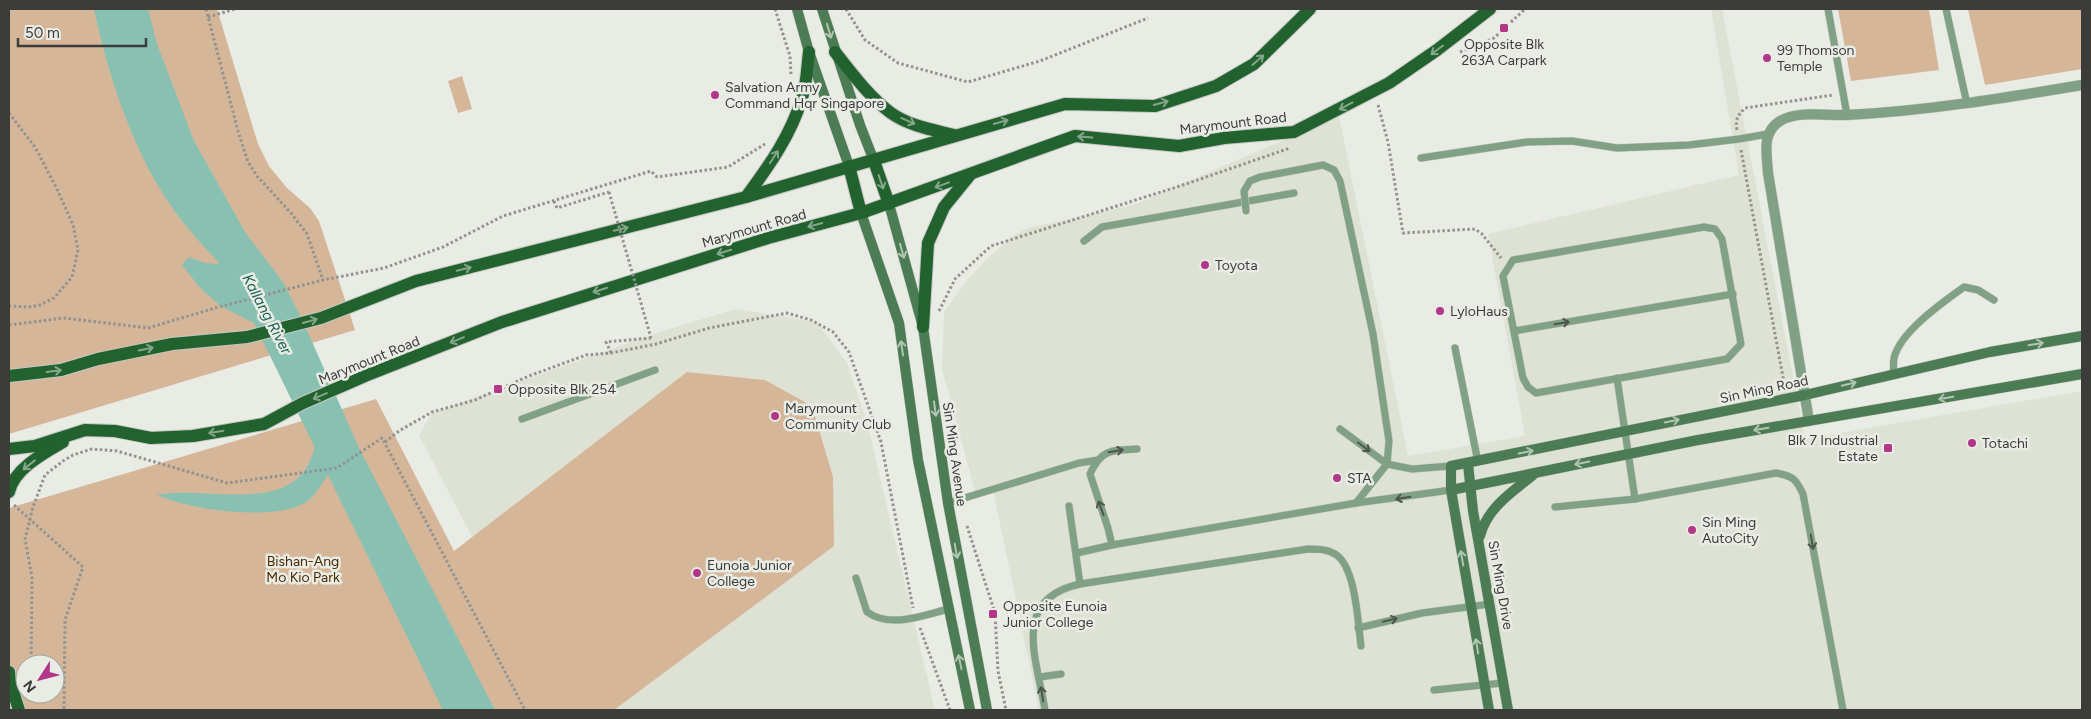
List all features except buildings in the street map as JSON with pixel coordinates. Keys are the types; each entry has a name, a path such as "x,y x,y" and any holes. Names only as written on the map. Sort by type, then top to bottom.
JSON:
{"main road":[{"path":"9,376 62,370 98,359 172,344 247,337 321,318 416,281 746,196 849,166 874,161 954,135 1065,104 1155,106 1216,86 1254,64 1310,9"},
{"name":"Marymount Road","path":"9,449 35,446 85,430 115,431 151,438 193,436 264,424 303,403 365,376 502,322 768,238 889,204 1075,136 1179,146 1224,138 1294,132 1389,83 1437,50 1490,9"},
{"path":"746,196 763,174 789,131 803,97 809,52"},
{"path":"835,52 867,90 892,114 922,127 954,135"},
{"path":"874,161 889,204"},
{"path":"849,166 861,213"},
{"path":"923,327 928,243 944,207 970,175"},
{"path":"9,492 11,481 28,465 85,430"},
{"path":"9,672 10,682 20,710"}],"street":[{"path":"798,9 809,52 849,166"},
{"path":"822,9 835,52 874,161"},
{"path":"1809,421 1768,173 1766,146 1768,134 1779,122 1792,116 1847,115 1967,104 2082,85"},
{"name":"Sin Ming Avenue","path":"889,204 923,327 948,503 987,710"},
{"path":"861,213 898,323 918,460 970,710"},
{"name":"Sin Ming Road","path":"1450,466 1473,463 1805,395 1990,352 2082,336"},
{"path":"1451,490 1629,454 2082,374"},
{"name":"Sin Ming Drive","path":"1473,463 1470,486 1508,710"},
{"path":"1450,466 1451,490 1488,710"},
{"path":"1479,540 1483,524 1491,512 1536,473"}],"lane":[{"path":"1828,9 1847,115"},
{"path":"1946,9 1967,104"},
{"path":"1421,158 1527,142 1572,141 1617,148 1635,148 1690,146 1739,140 1768,134"},
{"path":"1246,210 1244,191 1250,181 1260,177 1323,165 1334,170 1340,181 1373,334 1390,441 1387,464 1356,503"},
{"path":"1084,241 1102,227 1294,193"},
{"path":"1704,227 1715,229 1722,239 1741,344 1727,359 1536,393 1528,387 1523,378 1504,276 1508,268 1513,260 1704,227"},
{"path":"1894,374 1894,358 1904,339 1942,302 1964,287 1978,290 1994,300"},
{"path":"1514,331 1733,294"},
{"path":"1455,348 1473,463"},
{"path":"522,419 654,370"},
{"path":"1617,378 1635,499"},
{"path":"1340,429 1387,464 1412,469 1450,466"},
{"path":"1112,546 1108,528 1090,477 1091,472 1100,456 1112,450 1137,449"},
{"path":"948,503 1079,463 1098,460"},
{"path":"1555,507 1635,499 1776,473 1787,475 1797,480 1803,494 1843,710"},
{"path":"1077,553 1356,503 1451,490"},
{"path":"1069,506 1080,584"},
{"path":"1045,710 1034,635 1037,611 1050,596 1080,584 1308,549 1334,553 1345,564 1354,594 1361,646"},
{"path":"856,578 867,612 881,620 892,621 949,609"},
{"path":"1358,628 1422,613 1490,604"},
{"path":"1040,677 1060,674"},
{"path":"1434,690 1503,683"}],"path":[{"path":"206,9 248,162 257,176 291,213 307,234 323,280"},
{"path":"208,17 235,9"},
{"path":"775,9 790,56 791,83"},
{"path":"846,9 864,40 898,63 968,82 1040,61 1148,18"},
{"path":"1378,105 1388,142 1403,233 1475,229 1482,234 1508,268"},
{"path":"9,113 35,147 56,187 73,225 78,250 72,277 54,298 40,305 28,307 9,306"},
{"path":"9,325 64,318 148,328 215,308 323,280 384,268 443,247 503,216 651,171 657,177 728,167 772,140"},
{"path":"955,279 991,246 1204,178 1293,147"},
{"path":"554,200 557,208 609,192 650,338 606,342 611,354"},
{"path":"385,442 399,431 432,412 475,400 529,376 586,355 611,354 656,344 709,328 787,313 811,320 833,332 849,352 881,442 911,603 950,710"},
{"path":"31,654 32,577 25,540 45,475 73,455 92,449 127,454 173,466 223,483 337,468 382,438 525,710"},
{"path":"9,500 83,567 65,620 64,710"},
{"path":"959,500 995,614 998,671 1006,710"}],"shaded area":[{"path":"1711,9 1722,9 1805,439 2082,391 2082,710 1039,710 993,490 976,495 942,369 944,312 968,279 989,257 1013,236 1028,228 1133,205 1339,116 1408,456 1525,436 1488,234 1739,175"},
{"name":"Eunoia Junior College","path":"736,309 817,322 847,363 867,422 935,710 562,710 419,435 432,413 659,332"}],"green space":[{"path":"9,9 217,9 258,144 269,166 287,188 310,208 319,221 355,330 9,434"},
{"path":"1838,9 1929,9 1939,70 1851,81"},
{"path":"1968,9 2082,9 2082,69 1985,85"},
{"path":"462,76 472,109 458,113 448,81"},
{"name":"Bishan-Ang Mo Kio Park","path":"687,372 765,380 812,406 833,477 834,546 614,710 9,710 9,508 376,399 454,551"}],"water":[{"name":"Kallang River","path":"94,9 148,9 157,44 194,141 245,232 283,282 302,319 359,448 495,710 443,710 328,475 314,494 303,504 271,512 230,512 209,509 157,495 173,493 249,494 267,492 284,487 304,472 315,448 254,323 222,307 201,289 182,265 189,257 205,263 220,264 174,211 139,150 120,104 105,56"}],"place":[{"name":"Opposite Blk 263A Carpark","path":"1504,28"},
{"name":"99 Thomson Temple","path":"1767,58"},
{"name":"Salvation Army Command Hqr Singapore","path":"715,95"},
{"name":"Toyota","path":"1205,265"},
{"name":"LyloHaus","path":"1440,311"},
{"name":"Opposite Blk 254","path":"498,389"},
{"name":"Marymount Community Club","path":"775,416"},
{"name":"Totachi","path":"1972,443"},
{"name":"Blk 7 Industrial Estate","path":"1888,448"},
{"name":"STA","path":"1337,478"},
{"name":"Sin Ming AutoCity","path":"1692,530"},
{"name":"Eunoia Junior College","path":"697,573"},
{"name":"Opposite Eunoia Junior College","path":"993,614"}]}
